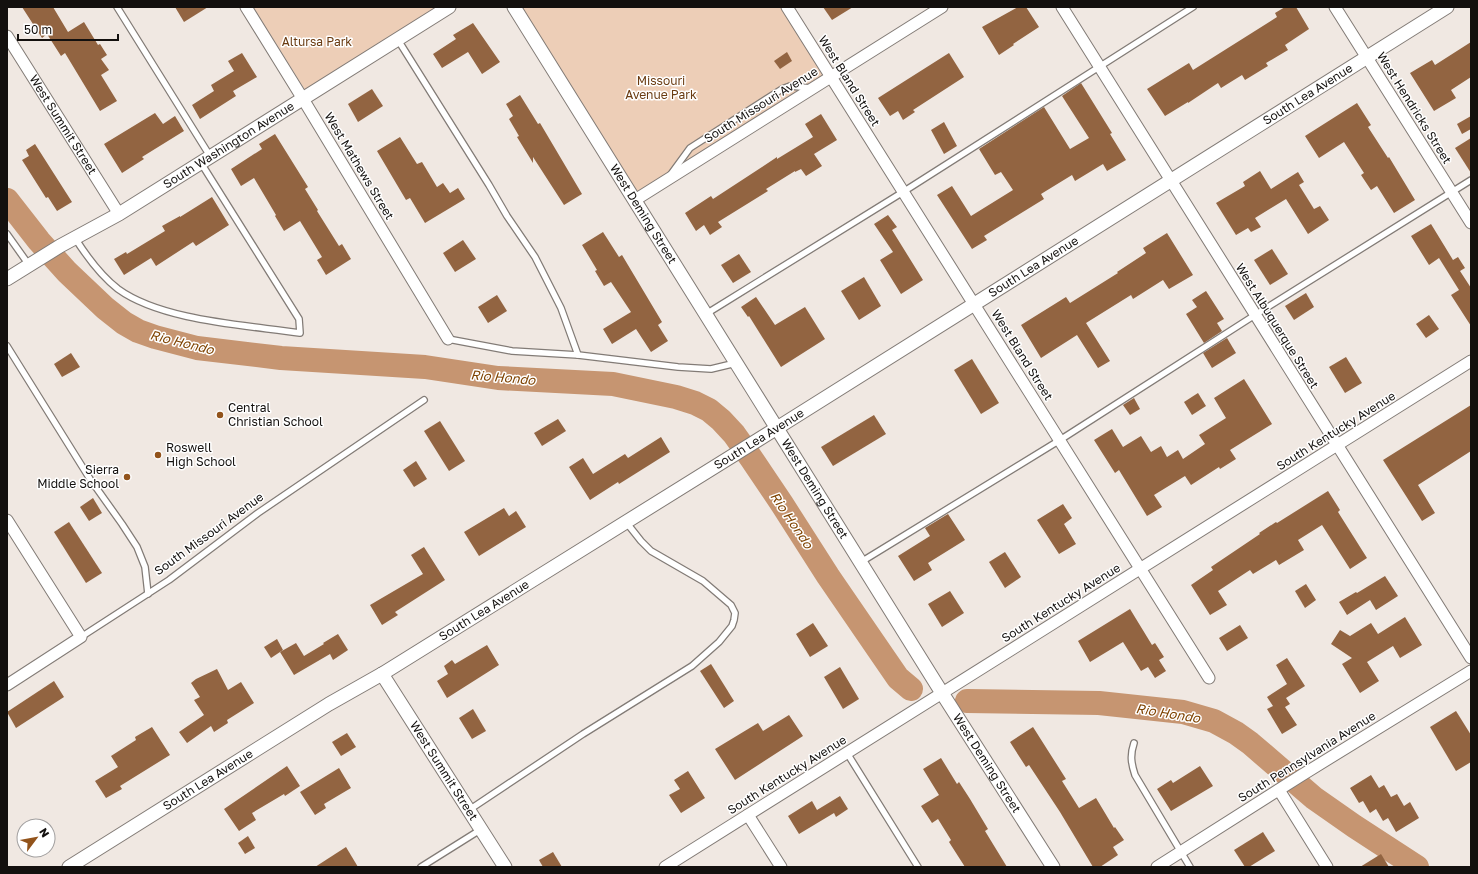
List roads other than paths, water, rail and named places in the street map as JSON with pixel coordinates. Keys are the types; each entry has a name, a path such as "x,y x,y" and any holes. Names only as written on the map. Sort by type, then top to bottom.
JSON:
{"street":[{"name":"West Mathews Street","path":"246,7 448,339"},
{"name":"South Washington Avenue","path":"7,279 60,246 119,214 449,7"},
{"name":"West Deming Street","path":"514,7 942,693 1053,867"},
{"name":"West Bland Street","path":"786,7 1209,678"},
{"name":"South Missouri Avenue","path":"635,200 942,7"},
{"name":"West Albuquerque Street","path":"1062,7 1471,658"},
{"name":"West Hendricks Street","path":"1335,7 1471,223"},
{"name":"South Lea Avenue","path":"69,867 329,704 382,674 728,459 1447,7"},
{"name":"West Summit Street","path":"7,36 119,214"},
{"name":"South Kentucky Avenue","path":"665,867 1338,446 1471,361"},
{"path":"7,520 81,637"},
{"name":"South Missouri Avenue","path":"7,685 81,637"},
{"name":"South Pennsylvania Avenue","path":"1157,867 1302,774 1471,671"},
{"name":"West Summit Street","path":"382,674 505,867"},
{"path":"1279,790 1327,867"},
{"path":"748,815 781,867"}],"lane":[{"path":"75,238 104,277 118,289 140,301 196,318 300,333 298,319 117,7"},
{"path":"706,314 903,192 1193,7"},
{"path":"398,39 507,216 535,257 562,308 578,355"},
{"path":"668,180 690,148 790,86 813,88"},
{"path":"861,562 1060,440 1255,315 1471,180"},
{"path":"7,234 29,265"},
{"path":"448,339 512,351 578,355 685,367 711,369 736,362"},
{"path":"7,346 90,479 137,547 145,567 148,594"},
{"name":"South Missouri Avenue","path":"81,637 186,568 258,513 424,400"},
{"path":"469,810 583,734 686,670 706,655 732,626 734,612 731,605 703,581 651,551 626,522"},
{"path":"1134,743 1130,753 1131,763 1135,775 1190,867"},
{"path":"847,753 918,867"},
{"path":"421,867 481,829"}],"waterway":[{"name":"Rio Hondo","path":"7,200 39,241 67,272 105,308 124,323 138,331 155,337 197,348 281,358 425,367 498,378 613,384 676,397 695,403 709,410 734,434 898,678 911,689"},
{"name":"Rio Hondo","path":"967,701 1099,703 1183,712 1214,721 1236,733 1250,743 1314,798 1417,867"}],"place":[{"name":"Central Christian School","path":"220,415"},
{"name":"Roswell High School","path":"158,455"},
{"name":"Sierra Middle School","path":"127,477"}],"park label":[{"name":"Altursa Park","path":"317,42"},
{"name":"Missouri Avenue Park","path":"661,88"}]}
